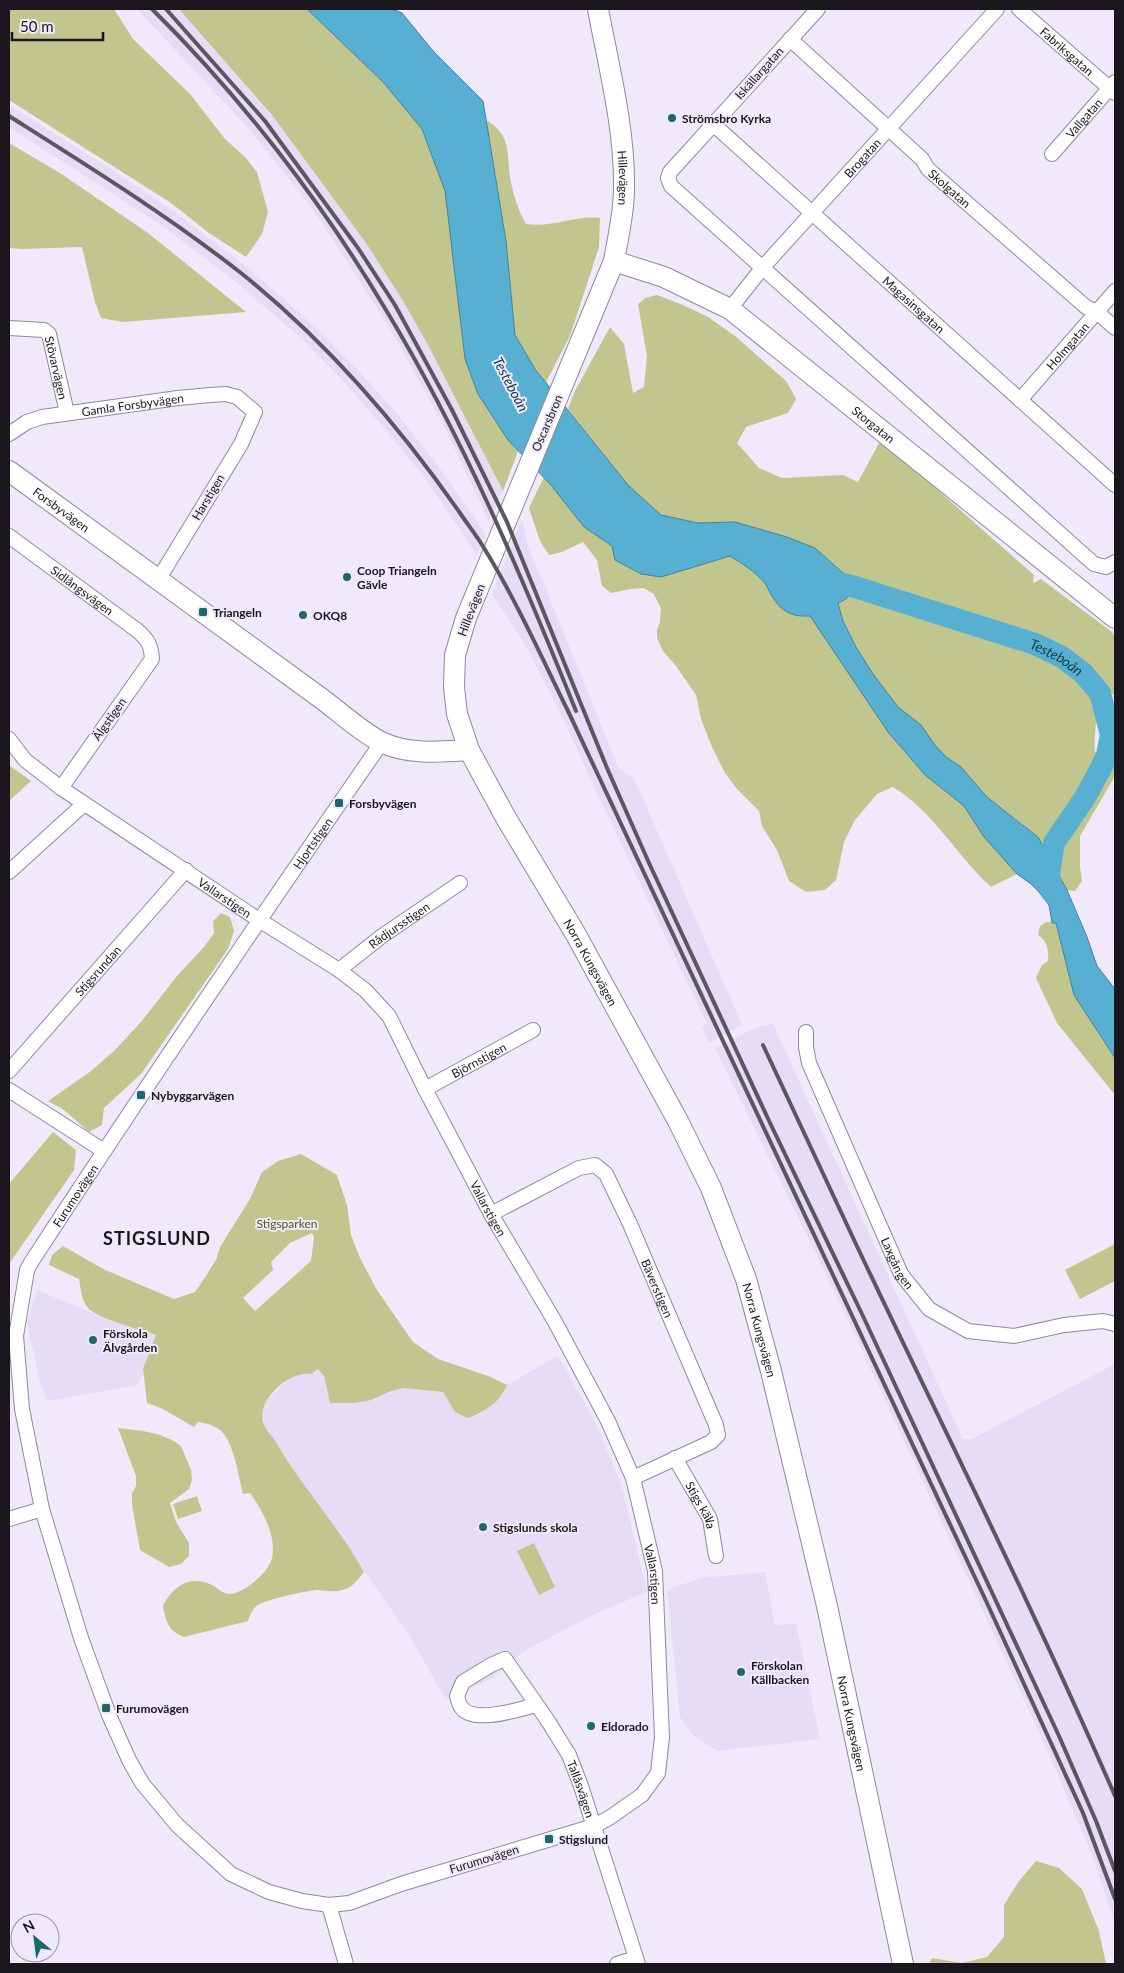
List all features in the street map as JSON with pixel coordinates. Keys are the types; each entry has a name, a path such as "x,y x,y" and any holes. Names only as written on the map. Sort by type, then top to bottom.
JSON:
{"street":[{"name":"Hillevägen","path":"569,370 614,261 623,209 624,175 621,138 598,9"},
{"name":"Iskällargatan","path":"763,267 671,186 668,178 670,172 818,9"},
{"name":"Brogatan","path":"730,309 763,267 997,9"},
{"name":"Fabriksgatan","path":"1019,9 1113,87"},
{"name":"Skolgatan","path":"790,39 922,158 928,169 1086,307 1096,312 1115,328"},
{"name":"Vallgatan","path":"1052,154 1113,87"},
{"name":"Magasinsgatan","path":"713,124 1115,485"},
{"name":"Storgatan","path":"614,261 664,277 730,309 1115,618"},
{"path":"763,267 1094,564 1111,564"},
{"name":"Holmgatan","path":"1020,400 1115,291"},
{"name":"Stövarvägen","path":"9,328 44,330 49,334 67,413"},
{"name":"Oscarsbron","path":"524,476 569,370"},
{"name":"Gamla Forsbyvägen","path":"9,434 26,422 42,417 178,398 226,394 237,397 254,412"},
{"name":"Harstigen","path":"158,580 241,444 254,412"},
{"name":"Forsbyvägen","path":"9,471 361,729 382,742 410,750 443,752 469,750"},
{"name":"Hillevägen","path":"469,750 457,714 454,687 455,655 466,618 507,522 524,476"},
{"name":"Sidlångsvägen","path":"9,536 138,631 149,642 152,649"},
{"name":"Älgstigen","path":"61,788 152,659 152,649"},
{"name":"Vallarstigen","path":"9,739 25,760 61,788 259,920 340,970 366,991 389,1016 424,1089 491,1214 554,1320 608,1421 633,1478 655,1571 662,1737 658,1773 642,1796 594,1826"},
{"name":"Hjortstigen","path":"259,920 382,742"},
{"name":"Norra Kungsvägen","path":"469,750 506,818 575,933 678,1121 711,1188 746,1279 771,1371 827,1606 903,1964"},
{"path":"9,872 84,804"},
{"name":"Stigsrundan","path":"9,1071 186,870"},
{"name":"Rådjursstigen","path":"340,970 382,936 460,883"},
{"name":"Furumovägen","path":"259,920 104,1151 27,1270 16,1336 22,1409 42,1510 81,1638 109,1715 129,1760 142,1782 177,1825 231,1874 269,1892 302,1901 329,1905 349,1903 401,1884 594,1826"},
{"name":"Björnstigen","path":"424,1089 533,1030"},
{"name":"Laxgången","path":"806,1032 809,1063 901,1274 929,1309 968,1331 1014,1336 1064,1325 1103,1321 1115,1324"},
{"path":"9,1090 104,1151"},
{"name":"Bäverstigen","path":"491,1214 579,1168 595,1165 606,1174 630,1224 716,1425 718,1435 711,1442 633,1478"},
{"name":"Stigs källa","path":"675,1458 710,1519 716,1556"},
{"path":"9,1519 42,1510"},
{"name":"Tallåsvägen","path":"536,1705 484,1716 470,1714 461,1708 457,1696 463,1682 505,1659 536,1705 569,1755 637,1961"},
{"path":"329,1905 346,1964"},
{"path":"617,1964 637,1961"}],"shaded area":[{"path":"137,9 179,9 187,17 272,115 366,243 428,345 503,491 489,521 443,424 387,323 312,208 250,130"},
{"path":"9,105 175,212 248,268 315,326 399,416 438,466 486,534 477,555 424,477 344,382 302,339 236,282 164,227 9,127"},
{"path":"522,519 527,543 619,769 634,778 742,1025 709,1043 702,1027 707,1024 561,714 523,641 492,594"},
{"path":"773,1024 963,1439 972,1439 1115,1364 1115,1924 1093,1857 1040,1734 841,1305 715,1048 757,1027"},
{"name":"Förskola Älvgården","path":"37,1290 100,1316 157,1335 138,1385 47,1401 40,1382 27,1323"},
{"name":"Stigslunds skola","path":"558,1356 595,1422 621,1483 647,1592 601,1611 526,1650 492,1679 446,1698 410,1636 283,1455 274,1439 266,1431 262,1411 267,1401 287,1380 301,1373 318,1369 324,1375 326,1391 371,1400 391,1391 404,1388 443,1392 455,1412 469,1418 481,1414 504,1394 507,1385"},
{"name":"Förskolan Källbacken","path":"765,1572 775,1626 796,1623 820,1739 717,1751 692,1734 680,1717 667,1590 701,1578"}],"green space":[{"path":"9,9 114,9 133,39 190,94 225,139 245,157 257,172 268,212 262,234 246,257 209,233 171,203 9,100"},
{"path":"179,9 307,9 383,82 422,129 445,191 465,359 478,394 508,440 518,451 503,491 428,345 366,243 272,115"},
{"path":"486,120 500,131 504,138 508,152 513,190 526,224 536,225 582,218 600,218 599,247 570,336 546,382 535,369 515,335 506,241"},
{"path":"9,143 60,173 148,233 246,312 123,322 101,318 95,302 82,247 9,248"},
{"path":"657,295 708,317 735,336 786,381 796,399 788,413 746,427 737,443 759,468 782,478 843,475 858,482 879,443 891,449 1034,575 1033,583 1041,579 1112,632 1115,637 1115,697 1108,688 1095,694 1094,705 1096,723 1095,752 1115,761 1115,776 1080,836 1082,881 1075,891 1067,890 1024,825 987,797 961,767 945,756 921,725 898,707 873,674 843,621 838,603 841,602 855,578 843,573 815,548 787,537 735,522 698,523 661,515 628,485 568,409 575,391 610,327 624,344 633,393 644,387 647,356 638,304 645,298"},
{"path":"544,477 584,527 612,546 696,566 730,556 747,566 766,584 774,600 803,617 810,616 888,732 925,775 964,806 984,837 1017,874 991,887 933,821 893,787 877,794 855,820 844,842 836,880 825,890 806,892 789,881 777,850 762,826 759,811 737,789 725,773 712,747 701,719 696,695 663,651 657,638 661,609 654,594 644,588 611,593 602,586 597,560 583,542 562,552 549,555 540,541 529,508"},
{"path":"9,765 31,781 9,801"},
{"path":"221,913 230,917 234,931 228,949 141,1074 104,1108 102,1125 89,1132 64,1110 48,1101 91,1071 115,1050 141,1022 177,976 204,947 214,933 213,921"},
{"path":"1046,922 1056,923 1074,995 1115,1058 1115,1095 1057,1023 1036,978 1042,965 1048,961 1047,946 1038,935 1040,926"},
{"path":"53,1132 76,1150 74,1170 9,1264 9,1184"},
{"name":"Stigsparken","path":"301,1154 337,1175 347,1205 351,1235 360,1258 377,1290 413,1342 438,1359 491,1377 507,1385 501,1396 491,1406 468,1418 455,1412 443,1392 404,1388 391,1391 371,1400 355,1403 330,1403 324,1376 318,1369 311,1374 296,1376 281,1384 265,1403 262,1418 265,1426 295,1473 343,1538 364,1572 353,1585 344,1590 313,1590 262,1603 252,1612 248,1621 184,1637 174,1632 167,1621 163,1606 171,1593 182,1584 195,1581 213,1585 224,1593 230,1594 246,1588 265,1571 272,1558 273,1550 270,1532 259,1507 250,1493 243,1494 233,1454 223,1433 218,1428 205,1423 198,1422 194,1427 161,1408 147,1403 143,1369 156,1335 109,1320 93,1312 84,1302 79,1279 49,1265 52,1255 63,1246 103,1269 174,1299 195,1292 216,1260 220,1247 250,1199 262,1172 278,1161","holes":["312,1233 314,1237 311,1261 255,1311 243,1298 273,1270 271,1262 290,1243"]},
{"path":"1115,1244 1115,1281 1080,1299 1065,1270"},
{"path":"118,1428 160,1435 181,1446 191,1470 192,1480 189,1489 170,1503 176,1522 189,1543 189,1556 181,1564 169,1567 140,1550 132,1504 132,1493 136,1486 136,1476"},
{"path":"197,1496 202,1511 178,1519 173,1504"},
{"path":"534,1543 555,1587 539,1595 517,1551"},
{"path":"1036,1861 1059,1868 1082,1889 1099,1931 1106,1964 929,1964 932,1958 962,1963 987,1957 1004,1937 1004,1905 1019,1881"}],"water":[{"path":"307,9 392,9 402,13 434,52 483,101 506,241 515,335 535,369 628,485 661,515 698,523 735,522 787,537 815,548 843,573 855,579 850,594 838,603 843,621 873,674 898,707 921,725 945,756 961,767 987,797 1038,837 1067,890 1097,966 1115,989 1115,1058 1074,995 1056,923 1052,923 1049,905 1039,892 1017,874 984,837 964,806 925,775 888,732 810,616 794,615 781,608 760,578 730,556 661,577 641,574 615,560 612,546 584,527 550,484 508,440 478,394 465,359 445,191 422,129 383,82"}],"waterway":[{"name":"Testeboån","path":"824,579 1035,644 1062,657 1083,673 1100,693 1111,735 1107,755 1084,799 1054,843 1049,873 1051,891"}],"railway":[{"path":"152,9 217,78 278,152 335,230 386,310 440,407 489,507 534,608 576,711"},
{"path":"166,9 265,121 358,248 395,305 452,410 507,522 607,768 649,863 1059,1736 1096,1821 1115,1871"},
{"path":"9,116 156,211 241,273 272,299 331,355 386,416 436,480 496,568 518,608 568,711 987,1603 1083,1813 1115,1899"},
{"path":"763,1045 1020,1587 1115,1796"}],"place":[{"name":"Strömsbro Kyrka","path":"672,118"},
{"name":"Coop Triangeln Gävle","path":"347,577"},
{"name":"Triangeln","path":"203,612"},
{"name":"OKQ8","path":"303,615"},
{"name":"Forsbyvägen","path":"339,803"},
{"name":"Nybyggarvägen","path":"141,1095"},
{"name":"Förskola Älvgården","path":"93,1340"},
{"name":"Stigslunds skola","path":"483,1527"},
{"name":"Förskolan Källbacken","path":"741,1672"},
{"name":"Furumovägen","path":"106,1708"},
{"name":"Eldorado","path":"591,1726"},
{"name":"Stigslund","path":"549,1839"}],"district":[{"name":"STIGSLUND","path":"157,1238"}]}
